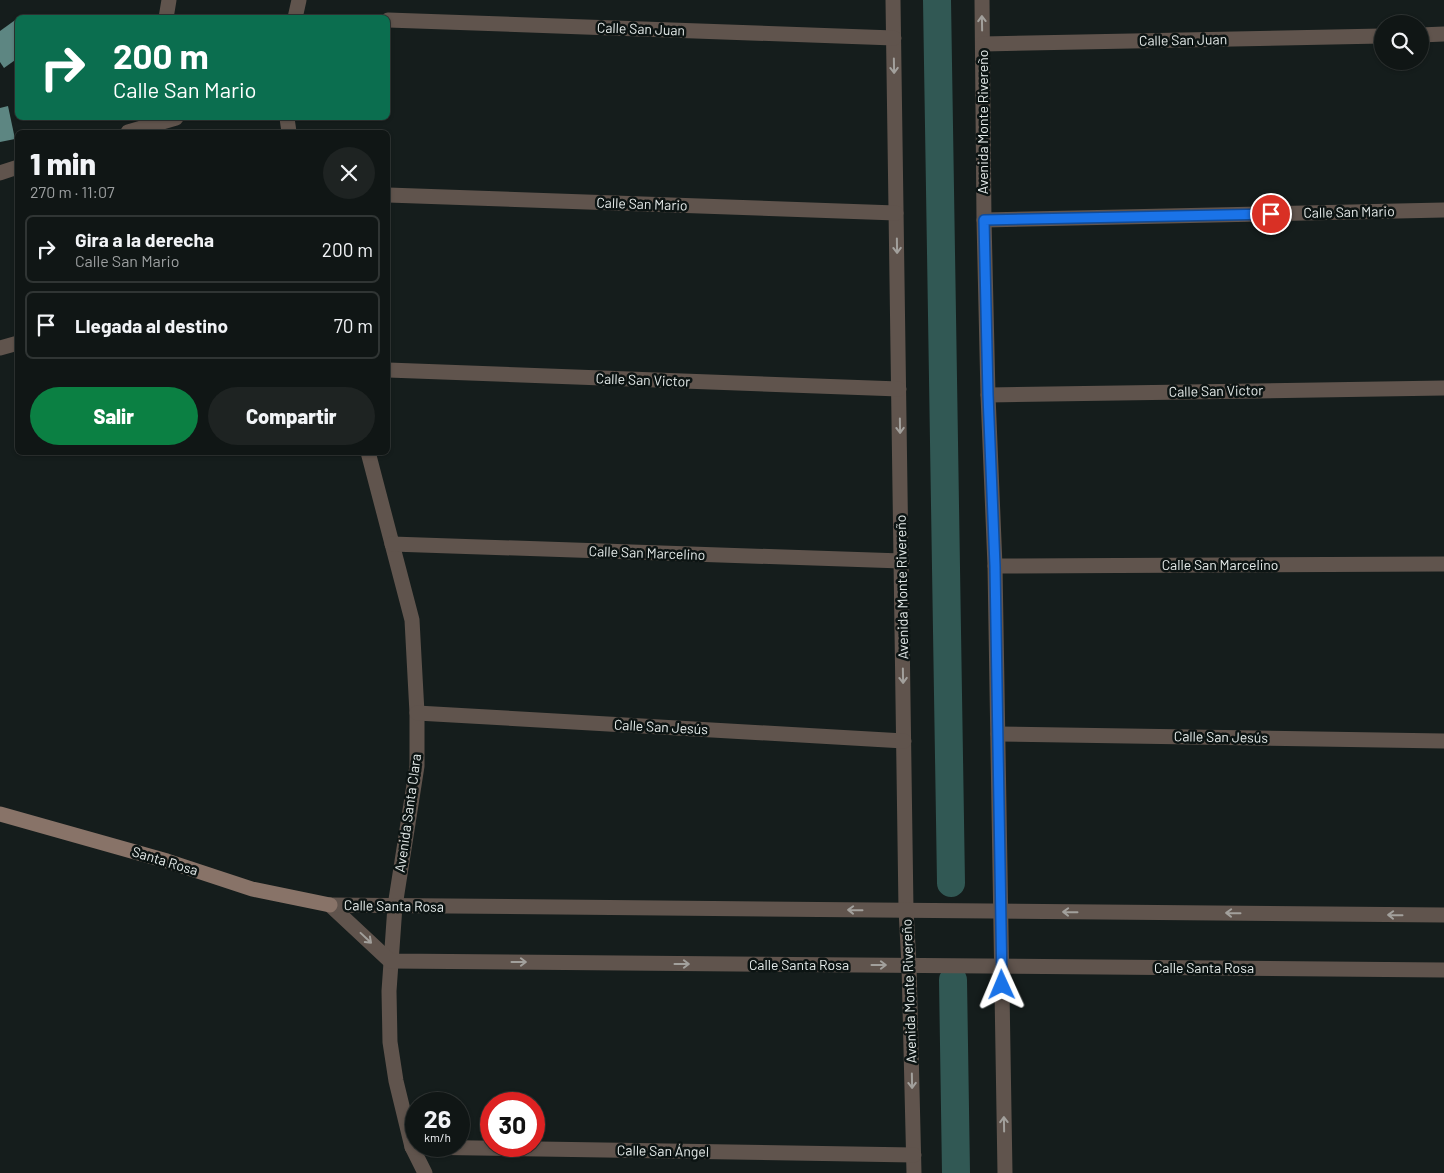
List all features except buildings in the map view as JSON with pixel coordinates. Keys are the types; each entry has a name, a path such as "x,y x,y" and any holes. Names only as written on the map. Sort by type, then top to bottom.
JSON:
{"main road":[{"name":"Santa Rosa","path":"0,814 167,861 252,889 330,905"}],"street":[{"path":"166,15 169,0"},
{"path":"295,15 299,0"},
{"name":"Avenida Monte Rivereño","path":"893,0 906,910 914,1173"},
{"name":"Avenida Monte Rivereño","path":"982,0 984,220 988,395 995,566 1005,1173"},
{"name":"Calle San Juan","path":"390,20 894,38"},
{"path":"1429,35 1444,34"},
{"name":"Calle San Juan","path":"983,44 1374,36"},
{"path":"144,126 168,120"},
{"path":"0,173 15,169"},
{"name":"Calle San Mario","path":"390,195 896,213"},
{"name":"Calle San Mario","path":"984,220 1444,210"},
{"path":"0,348 15,343"},
{"name":"Calle San Victor","path":"390,370 899,389"},
{"name":"Calle San Victor","path":"988,395 1444,388"},
{"name":"Avenida Santa Clara","path":"369,455 412,620 418,714 417,766 395,906 389,991 390,1042 396,1080 405,1118"},
{"name":"Calle San Marcelino","path":"392,544 902,561"},
{"name":"Calle San Marcelino","path":"995,566 1444,564"},
{"name":"Calle San Jesús","path":"418,714 904,741"},
{"name":"Calle San Jesús","path":"998,734 1444,741"},
{"name":"Calle Santa Rosa","path":"330,905 1444,915"},
{"name":"Calle Santa Rosa","path":"330,905 390,961 1444,970"},
{"name":"Calle San Ángel","path":"470,1148 914,1155"},
{"name":"Avenida Santa Clara","path":"417,1157 425,1173"}],"waterway":[{"path":"937,0 951,883"},
{"path":"953,980 956,1173"}],"route":[{"path":"1002,985 995,566 988,395 984,220 1271,214"}]}
